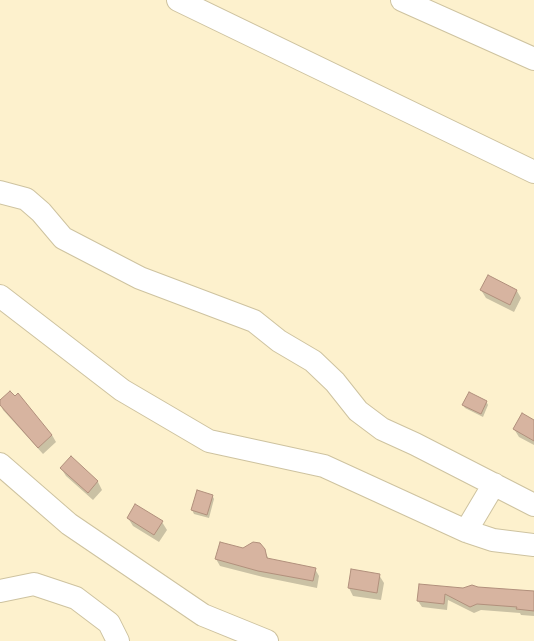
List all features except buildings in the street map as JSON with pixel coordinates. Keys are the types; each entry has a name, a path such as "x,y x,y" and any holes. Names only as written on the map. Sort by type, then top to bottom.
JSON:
{"street":[{"path":"178,0 534,172"},
{"path":"402,0 534,59"},
{"path":"0,192 26,199 41,212 63,238 140,278 254,321 279,341 313,362 335,382 358,411 382,429 415,444 534,505"},
{"path":"0,296 122,390 209,441 324,466 466,531 493,540 534,544"},
{"path":"0,464 69,524 203,615 267,641"},
{"path":"466,531 494,484"},
{"path":"0,591 34,584 76,598 109,623 118,641"}]}
